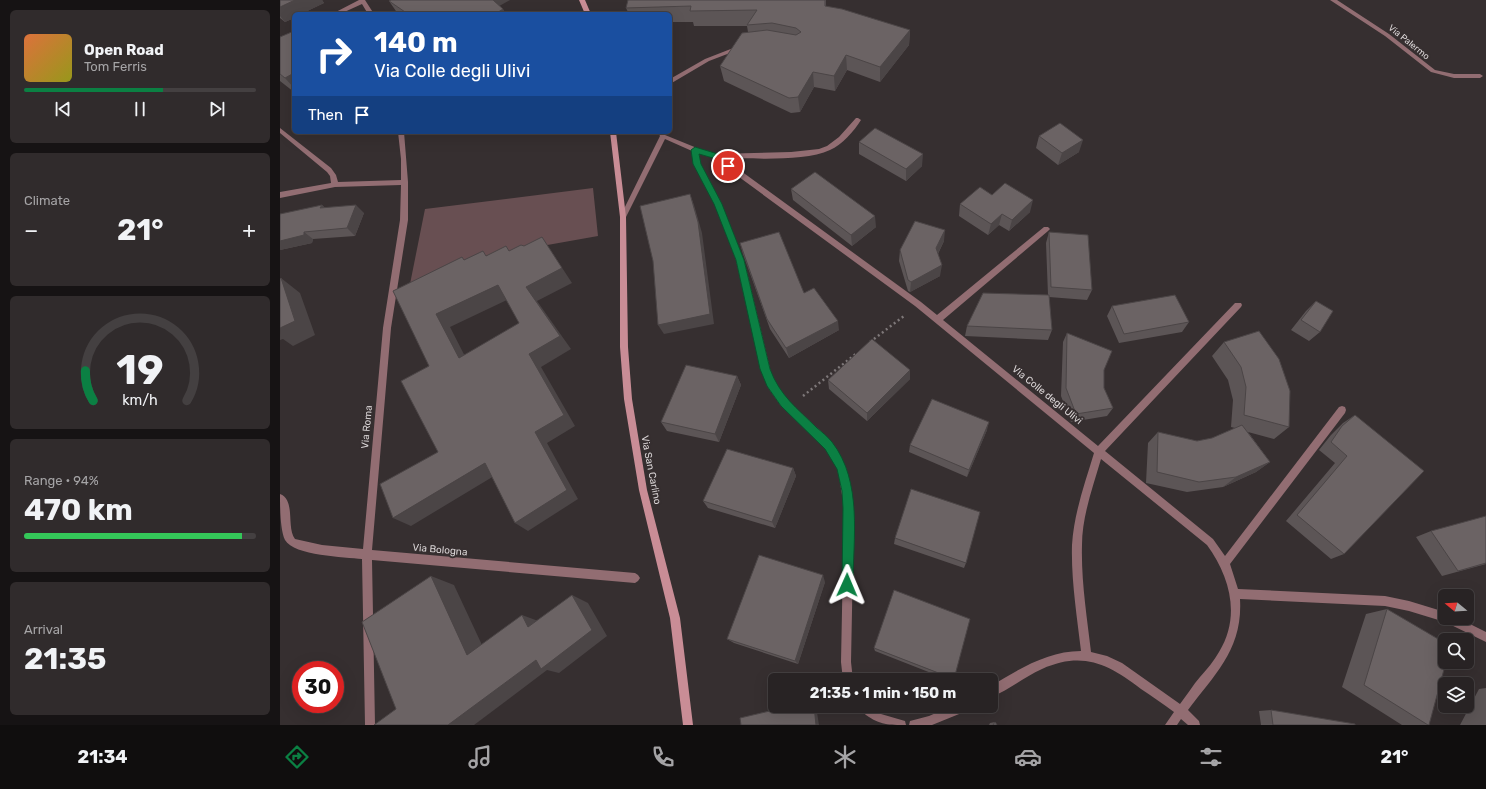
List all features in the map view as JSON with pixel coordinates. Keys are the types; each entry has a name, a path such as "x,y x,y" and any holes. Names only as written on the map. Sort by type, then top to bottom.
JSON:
{"street":[{"path":"340,12 363,0 370,12"},
{"path":"582,0 587,12"},
{"name":"Via Palermo","path":"1333,0 1387,35 1433,72 1454,76 1480,76"},
{"path":"672,81 711,58 748,45"},
{"path":"715,156 804,153 828,149 840,140 858,120"},
{"path":"280,130 329,170 333,175 335,185"},
{"name":"Via Roma","path":"370,725 367,554 387,328 404,220 405,182 404,159 400,134"},
{"name":"Via San Carlino","path":"613,134 623,217 624,347 628,399 643,490 675,618 688,725"},
{"name":"Via San Carlino","path":"623,217 662,134 695,150"},
{"path":"695,150 697,164 718,204 740,260 768,377 772,386 788,407 829,445 842,468 849,508 846,662 847,673"},
{"name":"Via Colle degli Ulivi","path":"695,150 715,156 918,304 1202,534 1214,547 1226,562 1230,573 1235,594 1236,616 1230,640 1225,652 1170,725"},
{"path":"280,195 335,185 405,182"},
{"path":"937,320 1046,229"},
{"path":"1087,656 1078,594 1077,544 1083,503 1099,451 1238,305"},
{"path":"1226,562 1342,410"},
{"name":"Via Bologna","path":"280,498 286,513 284,531 287,537 295,544 307,548 635,578"},
{"path":"1235,594 1385,601 1438,614"},
{"path":"1462,625 1486,637"},
{"path":"998,688 1031,668 1049,661 1068,657 1087,656 1101,659 1126,671 1181,710 1195,725"},
{"path":"872,713 878,718 900,725"},
{"path":"914,725 948,713"}],"path":[{"path":"869,344 918,304"},
{"path":"788,407 863,348"}],"shaded area":[{"path":"593,188 598,236 485,256 408,294 425,209"}],"building":[{"path":"280,0 295,0 280,7"},
{"path":"493,0 503,9 498,12 405,12 389,1"},
{"path":"628,0 825,0 825,6 842,9 910,30 880,67 846,55 834,76 813,72 798,97 789,98 720,66 742,33 767,30 796,35 801,32 796,28 772,23 747,25 757,10 690,11 691,6 626,8"},
{"path":"292,32 292,74 285,78 280,74 280,37"},
{"path":"1060,123 1083,140 1062,153 1039,136"},
{"path":"875,128 923,154 906,169 859,142"},
{"path":"815,172 875,216 851,235 791,189"},
{"path":"1005,183 1033,200 1012,220 1002,214 991,224 960,204 980,187 992,195"},
{"path":"690,194 698,222 710,314 658,325 653,261 640,206"},
{"path":"322,205 320,208 356,205 347,228 304,232 304,235 280,241 280,214"},
{"path":"915,221 945,230 936,248 942,265 911,282 908,280 900,250"},
{"path":"779,232 804,293 814,288 838,321 786,348 767,319 740,243"},
{"path":"1049,232 1088,235 1092,290 1051,287"},
{"path":"542,237 562,268 526,287 560,336 529,354 564,415 535,432 567,490 515,523 485,463 393,518 380,484 438,452 401,381 429,366 393,291 462,257 464,260 483,251 486,256 506,246 509,251 521,245 524,246","holes":["498,285 519,323 459,358 436,314"]},
{"path":"281,278 295,321 280,328 280,279"},
{"path":"983,293 1049,295 1052,330 967,326"},
{"path":"1175,295 1189,322 1124,334 1112,306"},
{"path":"1316,301 1333,311 1320,332 1301,320"},
{"path":"1259,331 1279,359 1290,391 1289,427 1244,415 1246,387 1241,367 1224,342"},
{"path":"1067,333 1112,351 1104,370 1104,388 1113,408 1076,414 1066,388"},
{"path":"872,339 910,370 867,413 828,380"},
{"path":"686,365 737,376 715,434 661,422"},
{"path":"932,399 989,422 969,470 910,445"},
{"path":"1355,415 1424,471 1344,554 1297,515 1347,456 1331,442 1342,426"},
{"path":"1242,425 1270,462 1236,477 1199,482 1157,472 1158,432 1197,441 1212,438"},
{"path":"727,449 793,468 772,522 703,501"},
{"path":"911,489 980,512 966,563 895,538"},
{"path":"1486,516 1486,563 1458,571 1431,531"},
{"path":"759,555 823,575 795,661 727,639"},
{"path":"431,576 467,655 522,615 528,627 572,595 592,630 541,669 536,660 448,725 374,725 396,709 362,622"},
{"path":"894,590 970,619 956,673 939,673 874,648"},
{"path":"1387,609 1438,639 1438,669 1444,669 1442,677 1438,677 1438,692 1429,725 1364,685"},
{"path":"1271,710 1355,724 1355,725 1273,725"},
{"path":"768,711 768,713 815,713 816,725 741,725 740,718"}],"route":[{"path":"728,166 715,156 695,150 697,164 718,204 740,260 765,369 772,386 784,403 829,445 842,468 849,508 847,585"}]}
